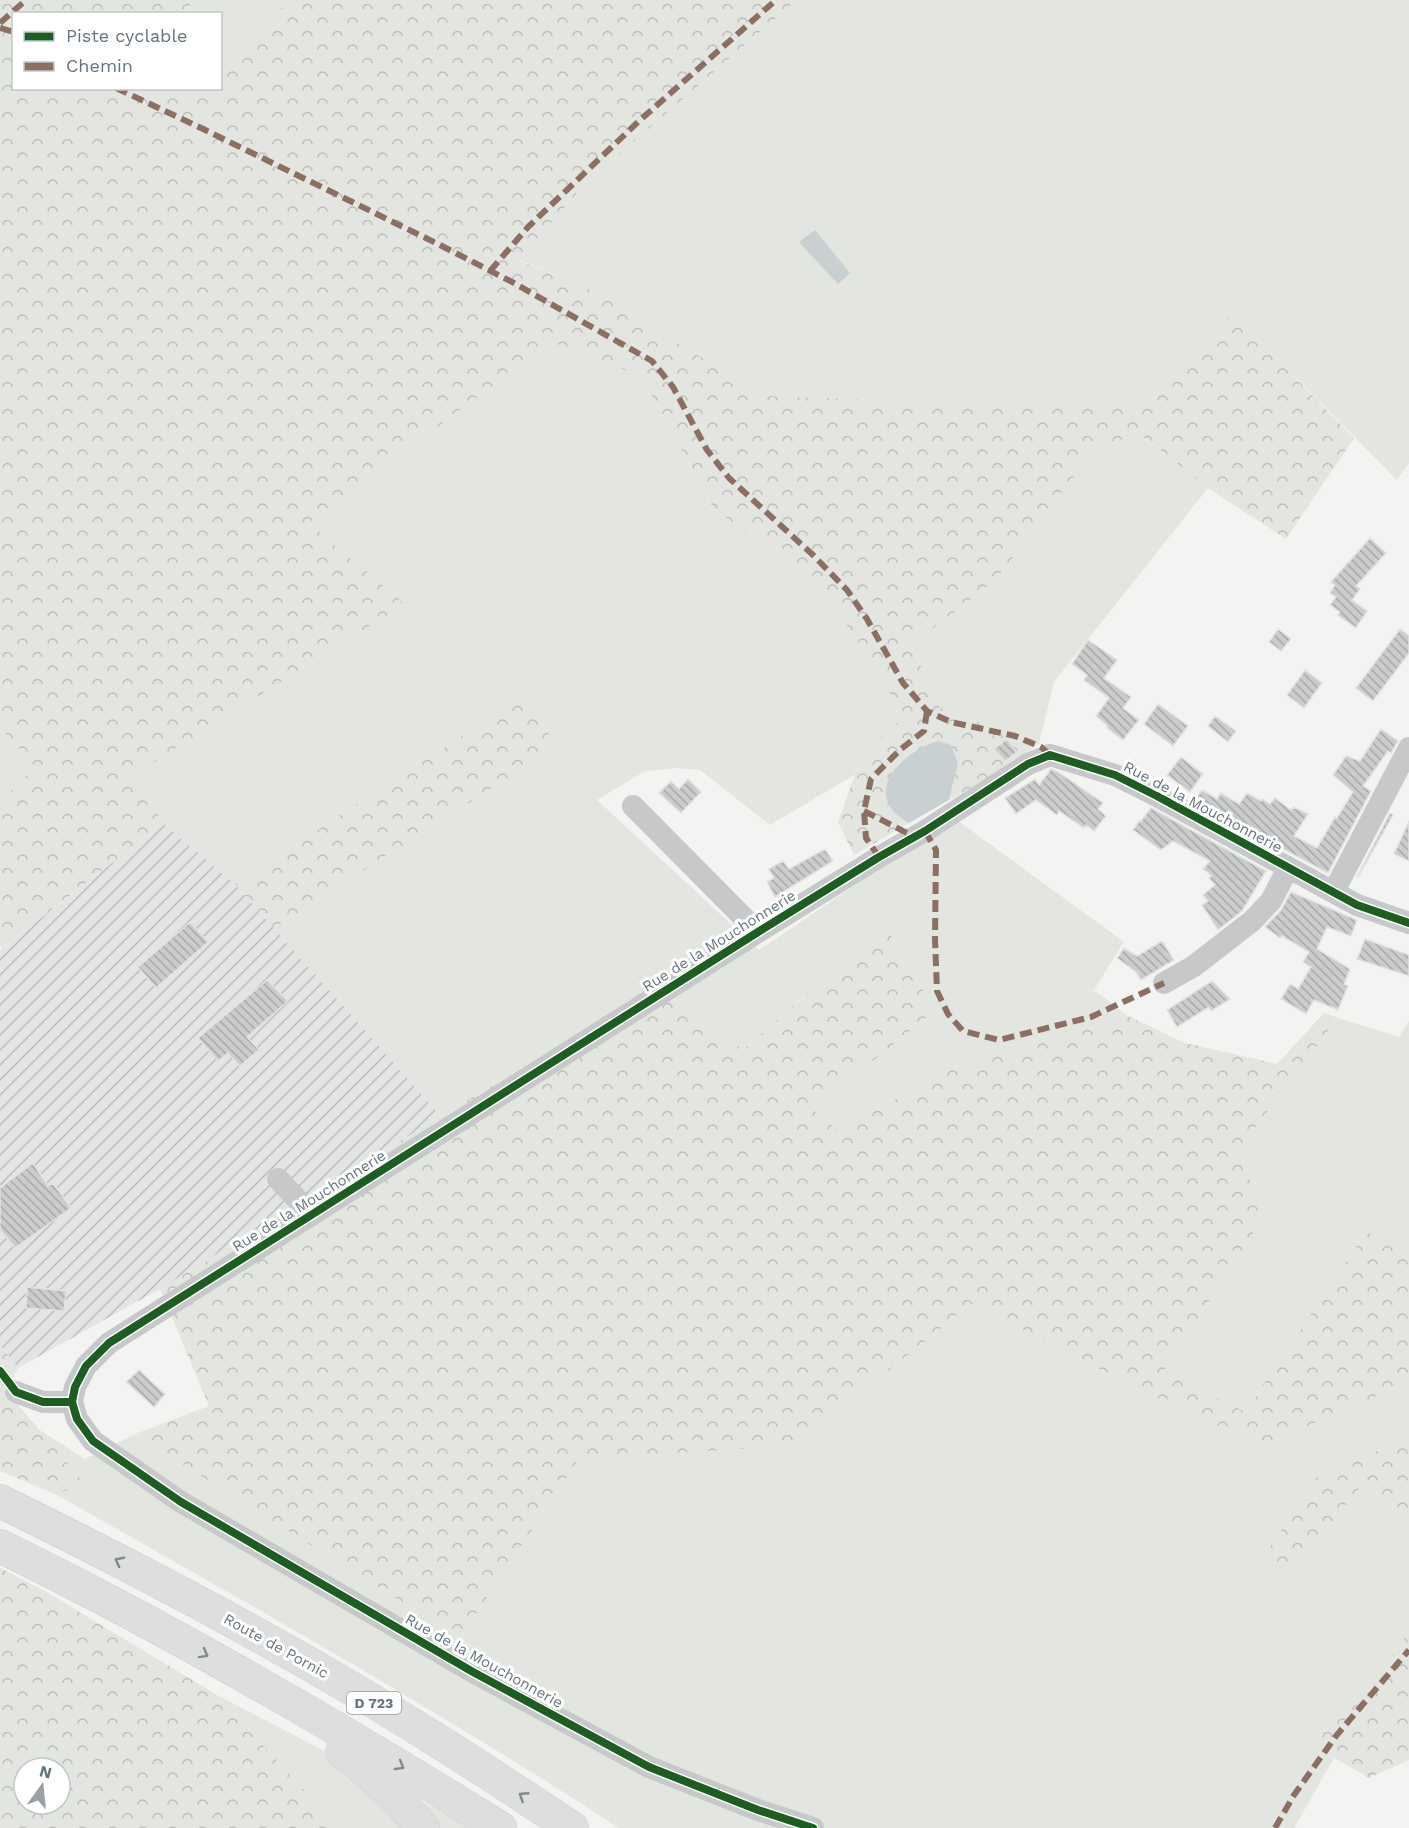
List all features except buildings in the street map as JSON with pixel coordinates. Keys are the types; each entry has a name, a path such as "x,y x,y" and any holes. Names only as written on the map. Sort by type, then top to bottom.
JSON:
{"highway":[{"name":"Route de Pornic","path":"0,1501 170,1588 282,1649 442,1743 572,1828"},
{"name":"D 723","path":"0,1546 133,1614 295,1705 500,1828"},
{"path":"295,1705 315,1732 374,1776 423,1828"}],"street":[{"path":"1334,891 1409,748"},
{"name":"Rue de la Mouchonnerie","path":"813,1828 758,1810 649,1767 473,1672 181,1502 93,1441 77,1419 72,1402 75,1387 86,1366 109,1343 758,932 925,831 1028,764 1050,755 1115,775 1357,905 1409,923"},
{"path":"633,806 758,932"},
{"path":"1164,983 1194,966 1252,921 1271,901 1288,868"},
{"path":"278,1179 312,1215"},
{"path":"16,1392 43,1402 72,1402"}],"shaded area":[{"path":"815,230 850,273 838,284 799,242"},
{"path":"938,741 951,745 958,763 949,800 909,823 894,812 887,800 886,788 890,776 910,755"},
{"path":"163,823 235,884 441,1116 160,1289 18,1368 0,1345 0,950"}],"green space":[{"path":"0,0 197,0 180,12 12,12 12,90 222,90 222,65 290,0 797,0 586,183 518,260 595,292 764,396 1126,408 1156,396 1232,313 1354,438 1286,539 1208,488 1138,434 1094,450 995,581 911,645 940,708 1039,744 983,782 949,800 958,763 929,744 914,752 891,776 886,793 903,820 909,823 854,855 838,822 861,757 904,716 824,589 713,508 641,376 551,342 309,523 405,604 135,774 163,823 2,948 0,945 0,802 35,767 0,728"},
{"path":"197,0 290,0 222,65 222,12 182,12"},
{"path":"797,0 1409,0 1409,463 1397,480 1232,313 1156,396 1126,408 763,396 595,292 518,259 586,183"},
{"path":"551,342 641,376 713,508 824,589 905,717 861,757 854,775 770,825 700,770 677,768 645,771 597,800 759,950 954,818 1124,942 1094,990 1128,1016 958,1066 837,1129 813,1109 935,1011 885,925 743,1050 657,987 441,1116 274,928 558,746 520,699 235,884 163,823 135,774 404,604 309,523"},
{"path":"1138,434 1208,488 1054,682 1039,744 940,708 911,645 995,581 1094,450"},
{"path":"520,698 558,746 274,928 235,884"},
{"path":"0,728 35,767 0,802"},
{"path":"885,925 935,1011 813,1109 837,1129 958,1066 1128,1016 1185,1043 1277,1064 1324,1013 1338,1018 1237,1152 1266,1213 1164,1371 1245,1412 1367,1231 1409,1260 1409,1382 1262,1446 1149,1394 971,1304 795,1446 579,1459 460,1638 135,1434 209,1406 160,1289 441,1116 657,987 743,1050"},
{"path":"1338,1018 1399,1037 1409,1021 1409,1260 1367,1231 1245,1412 1163,1372 1266,1213 1237,1152"},
{"path":"971,1304 1149,1394 1262,1446 1409,1382 1409,1438 1318,1475 1289,1575 1360,1488 1409,1516 1409,1632 1382,1668 1313,1745 1334,1758 1294,1828 619,1828 411,1699 57,1495 82,1481 38,1429 85,1459 135,1434 460,1638 579,1459 795,1446"},
{"path":"0,1345 18,1368 6,1391 83,1481 57,1495 0,1471"},
{"path":"1409,1438 1409,1516 1360,1488 1289,1576 1265,1555 1318,1475"},
{"path":"0,1568 43,1590 217,1695 339,1828 0,1828"},
{"path":"1409,1632 1409,1760 1369,1778 1313,1745 1382,1668"},
{"path":"217,1695 455,1819 469,1828 339,1828"}],"marked path":[{"path":"12,12 26,0"},
{"path":"490,271 528,227 639,121 776,0"},
{"path":"0,23 12,12"},
{"path":"0,28 12,31"},
{"path":"120,90 438,244 512,282 652,361 673,387 707,450 729,478 813,555 847,590 867,619 903,683 927,711 951,722 1015,736 1041,747 1050,755"},
{"path":"879,857 866,838 864,811 871,779 901,749 924,731 927,711"},
{"path":"864,811 915,837"},
{"path":"925,831 936,850 937,991 948,1014 963,1031 999,1040 1091,1017 1164,983"},
{"path":"1275,1828 1294,1795 1336,1736 1409,1650"}],"cycle path":[{"path":"813,1828 758,1810 649,1767 473,1672 181,1502 93,1441 77,1419 72,1402 75,1387 86,1366 109,1343 758,932 925,831 1028,764 1050,755 1115,775 1357,905 1409,923"},
{"path":"0,1371 16,1392 43,1402 72,1402"}]}
